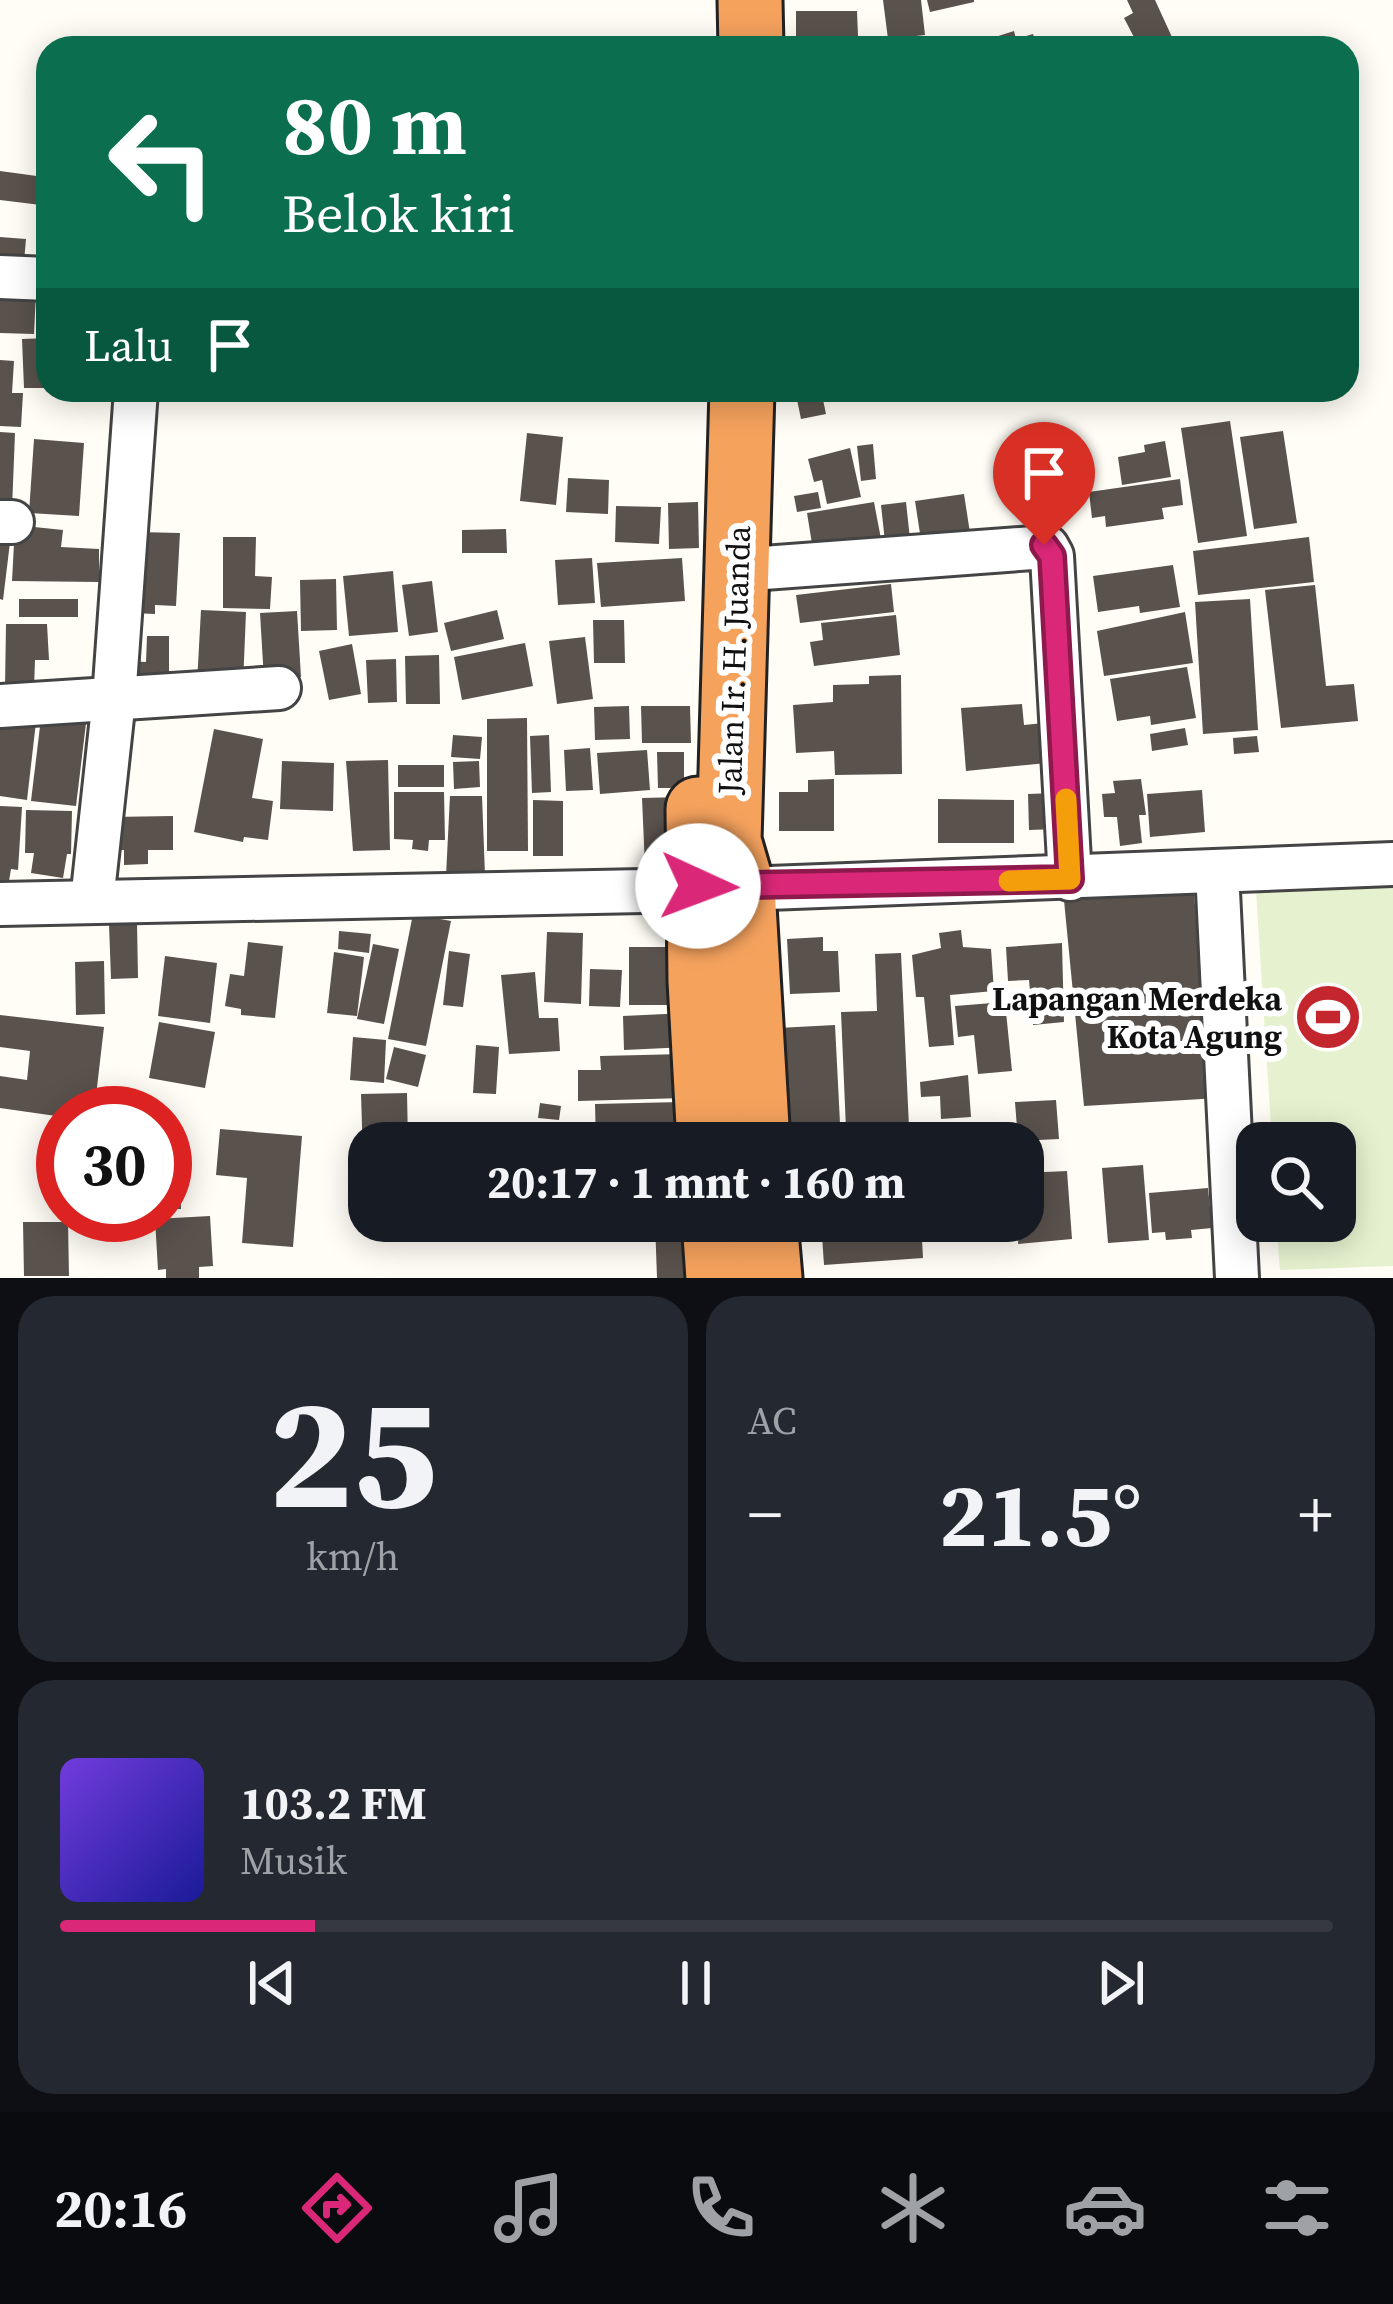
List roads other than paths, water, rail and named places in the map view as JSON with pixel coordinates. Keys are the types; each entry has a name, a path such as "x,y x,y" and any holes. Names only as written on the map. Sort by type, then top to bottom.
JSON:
{"highway":[{"path":"721,36 722,0"},
{"path":"750,0 751,36"},
{"name":"Jalan Ir. H. Juanda","path":"710,402 700,662 721,888 755,1122"},
{"name":"Jalan Ir. H. Juanda","path":"710,1122 721,888 729,841 742,402"},
{"path":"715,1242 718,1278"},
{"path":"767,1242 770,1278"}],"street":[{"path":"0,277 36,278"},
{"path":"92,901 114,699 135,402"},
{"path":"737,569 1047,547 1052,556 1070,879"},
{"path":"0,706 279,688"},
{"path":"0,904 1070,879 1393,864"},
{"path":"1217,871 1237,1278"}],"place":[{"name":"Lapangan Merdeka Kota Agung","path":"1328,1017"}]}
